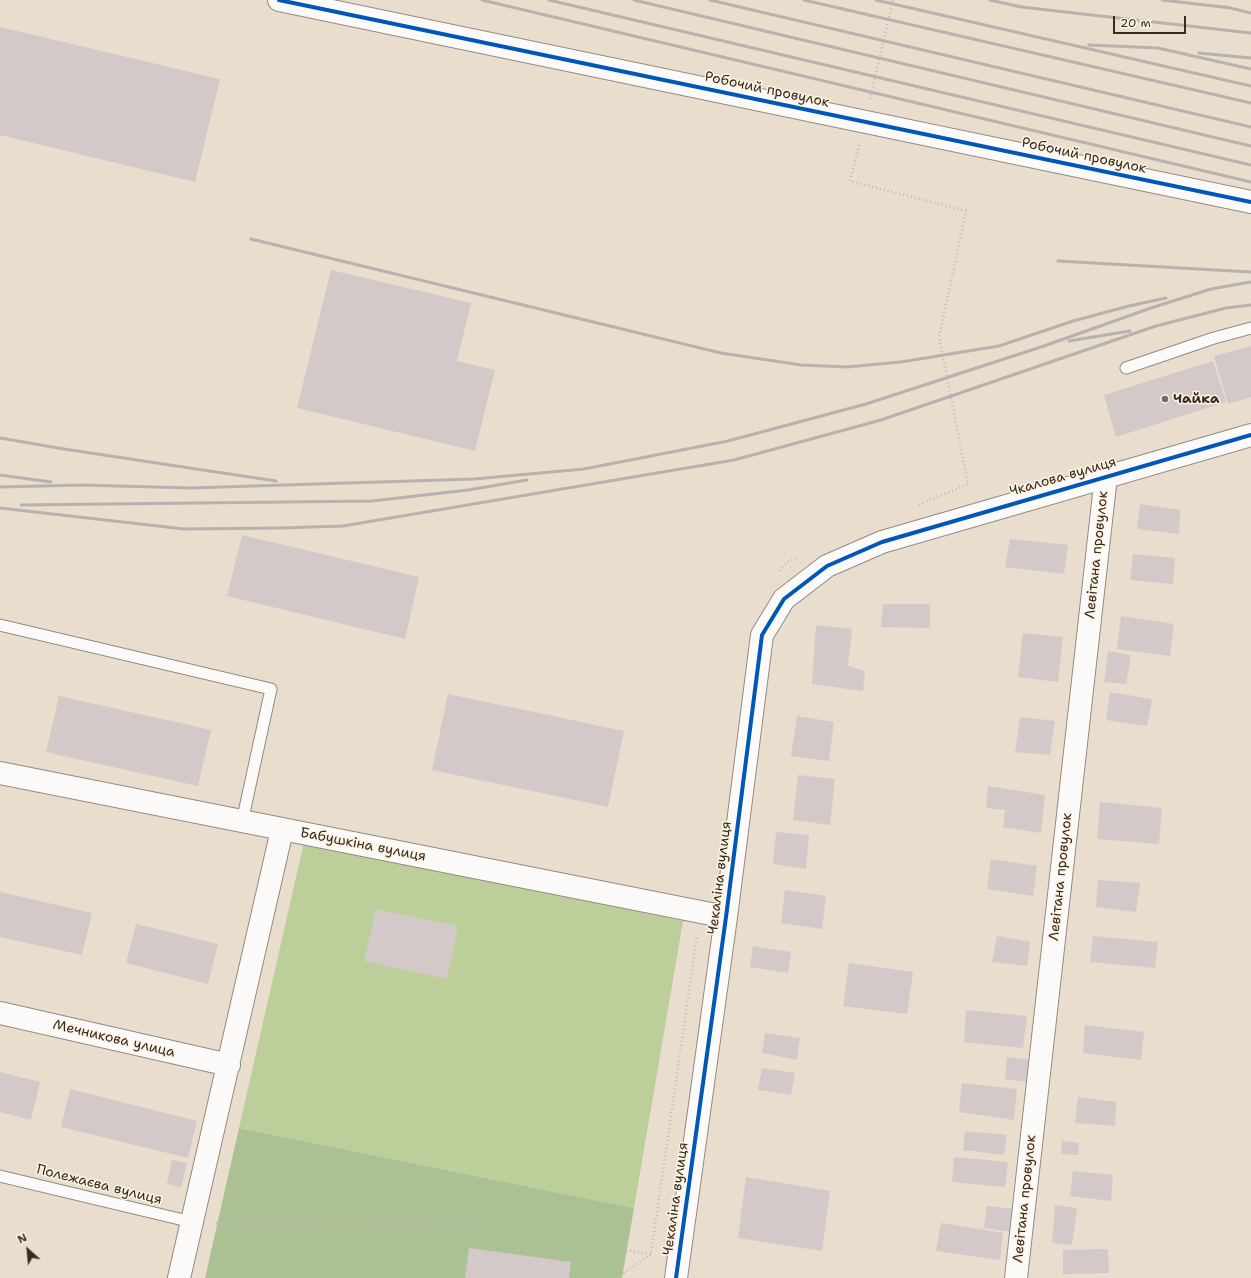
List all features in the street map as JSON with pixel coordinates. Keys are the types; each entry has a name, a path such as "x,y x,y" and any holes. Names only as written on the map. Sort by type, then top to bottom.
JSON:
{"street":[{"name":"Робочий провулок","path":"279,0 1251,202"},
{"name":"Чкалова вулиця","path":"882,542 1251,435"},
{"name":"Левітана провулок","path":"1016,1278 1106,476"},
{"name":"Чекаліна вулиця","path":"676,1278 726,917 762,636 784,599 790,594 827,566 882,542"},
{"name":"Бабушкіна вулиця","path":"0,773 726,917"},
{"path":"179,1278 282,830"},
{"name":"Мечникова улица","path":"0,1013 229,1065"}],"lane":[{"path":"1126,368 1214,338 1251,328"},
{"path":"0,625 271,689 242,822"},
{"name":"Полежаєва вулиця","path":"0,1176 192,1222"}],"path":[{"path":"868,105 893,0"},
{"path":"859,143 850,181 966,211 939,337 968,484"},
{"path":"617,1278 651,1254 697,934"},
{"path":"192,1222 466,1226 651,1254"},
{"path":"427,1278 441,1270 466,1226"}],"green space":[{"path":"304,842 683,921 634,1208 239,1128"},
{"path":"239,1128 634,1208 622,1278 205,1278"}],"building":[{"path":"0,27 220,79 195,182 0,135"},
{"path":"331,270 471,303 457,361 495,370 475,451 297,408"},
{"name":"Чайка","path":"1251,346 1251,397 1228,404 1214,356"},
{"name":"Чайка","path":"1213,361 1226,402 1116,437 1104,395"},
{"path":"1140,504 1180,510 1179,534 1137,529"},
{"path":"242,535 419,577 405,639 227,596"},
{"path":"1010,539 1068,545 1064,574 1005,567"},
{"path":"1133,554 1175,558 1173,584 1130,580"},
{"path":"883,604 930,604 930,628 881,627"},
{"path":"1121,616 1174,624 1170,656 1117,649"},
{"path":"816,625 852,629 848,666 865,671 863,691 812,684"},
{"path":"1023,633 1063,637 1058,682 1018,677"},
{"path":"1108,651 1131,655 1126,684 1104,682"},
{"path":"1110,692 1152,699 1147,726 1106,720"},
{"path":"448,694 624,731 608,807 432,770"},
{"path":"59,696 211,730 198,786 46,752"},
{"path":"797,716 834,722 829,761 791,756"},
{"path":"1020,717 1055,721 1050,755 1015,752"},
{"path":"798,775 835,779 830,825 793,820"},
{"path":"988,786 1045,795 1041,833 1003,827 1005,810 986,808"},
{"path":"1100,802 1162,808 1159,844 1097,839"},
{"path":"776,832 809,835 806,869 773,864"},
{"path":"991,859 1037,866 1033,896 987,889"},
{"path":"1098,880 1140,883 1136,912 1096,907"},
{"path":"785,890 826,896 822,929 781,923"},
{"path":"0,892 92,913 82,955 0,937"},
{"path":"376,909 458,926 447,979 364,961"},
{"path":"136,924 218,944 208,984 126,963"},
{"path":"997,936 1030,942 1027,966 992,962"},
{"path":"1093,936 1158,942 1155,968 1090,962"},
{"path":"753,946 791,952 788,973 750,967"},
{"path":"849,963 913,972 907,1014 843,1006"},
{"path":"966,1010 1027,1016 1023,1048 964,1042"},
{"path":"1085,1025 1144,1032 1141,1060 1083,1053"},
{"path":"765,1033 800,1038 797,1060 762,1053"},
{"path":"1007,1057 1032,1060 1029,1082 1005,1079"},
{"path":"762,1068 795,1073 791,1095 758,1090"},
{"path":"0,1072 40,1082 31,1120 0,1112"},
{"path":"962,1083 1017,1089 1014,1120 959,1112"},
{"path":"70,1089 197,1121 188,1158 61,1127"},
{"path":"1078,1097 1116,1102 1115,1126 1075,1123"},
{"path":"965,1131 1007,1135 1004,1155 963,1150"},
{"path":"1062,1141 1079,1143 1078,1155 1061,1154"},
{"path":"954,1157 1008,1162 1005,1187 952,1182"},
{"path":"172,1160 187,1163 181,1188 167,1184"},
{"path":"1073,1171 1113,1175 1111,1201 1070,1196"},
{"path":"746,1177 830,1191 822,1251 738,1238"},
{"path":"1055,1205 1077,1208 1072,1245 1052,1243"},
{"path":"987,1206 1016,1209 1013,1232 984,1228"},
{"path":"941,1223 1003,1233 1000,1260 936,1251"},
{"path":"469,1248 571,1262 569,1278 465,1278"},
{"path":"1108,1249 1109,1273 1063,1274 1063,1250"}],"railway":[{"path":"482,0 1251,182"},
{"path":"549,0 1251,165"},
{"path":"634,0 1251,146"},
{"path":"710,0 1251,127"},
{"path":"804,0 1251,103"},
{"path":"876,0 1251,86"},
{"path":"990,0 1021,7 1251,33"},
{"path":"1162,0 1231,8"},
{"path":"1226,7 1251,13"},
{"path":"1089,45 1158,48 1251,69"},
{"path":"1199,53 1251,58"},
{"path":"251,239 721,353 801,365 847,367 901,362 999,346 1073,321 1166,298"},
{"path":"1058,261 1251,272"},
{"path":"0,487 81,485 191,488 474,479 584,469 728,441 866,404 1044,346 1151,308 1211,289 1251,282"},
{"path":"1152,327 1226,308 1251,305"},
{"path":"0,508 184,529 343,526 734,460 881,420 1156,326"},
{"path":"1069,341 1130,331"},
{"path":"0,438 276,481"},
{"path":"0,475 51,482"},
{"path":"21,505 372,501 468,490 527,480"}],"cycle path":[{"path":"279,0 1251,202"},
{"path":"676,1278 726,917 762,635 784,599 827,566 882,542 1251,435"}],"place":[{"name":"Чайка","path":"1165,399"}]}
